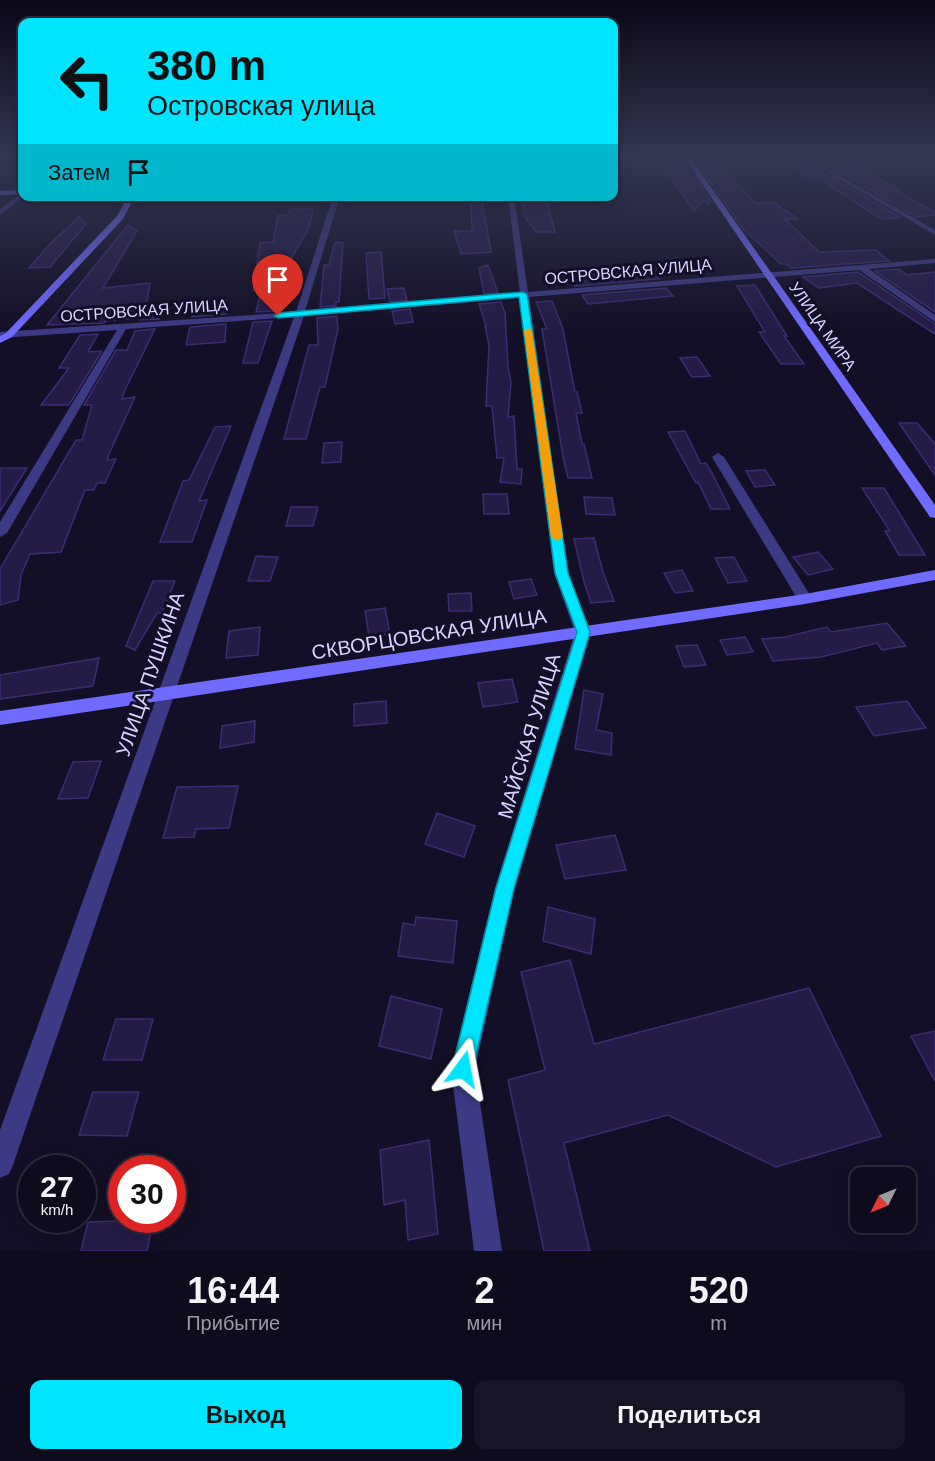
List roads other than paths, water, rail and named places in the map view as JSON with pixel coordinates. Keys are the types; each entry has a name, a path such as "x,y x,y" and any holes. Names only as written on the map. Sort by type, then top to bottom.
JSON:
{"street":[{"path":"0,340 121,214"},
{"name":"УЛИЦА ПУШКИНА","path":"0,1165 300,314 331,214"},
{"path":"513,214 561,573 584,632"},
{"name":"УЛИЦА МИРА","path":"727,214 935,514"},
{"path":"903,214 935,233"},
{"name":"ОСТРОВСКАЯ УЛИЦА","path":"4,335 300,314 935,261"},
{"path":"859,266 935,318"},
{"path":"0,533 123,327"},
{"path":"718,458 805,599"},
{"name":"СКВОРЦОВСКАЯ УЛИЦА","path":"0,718 165,696 805,599 935,575"},
{"name":"МАЙСКАЯ УЛИЦА","path":"488,1251 463,1069 505,888 584,632"}]}
